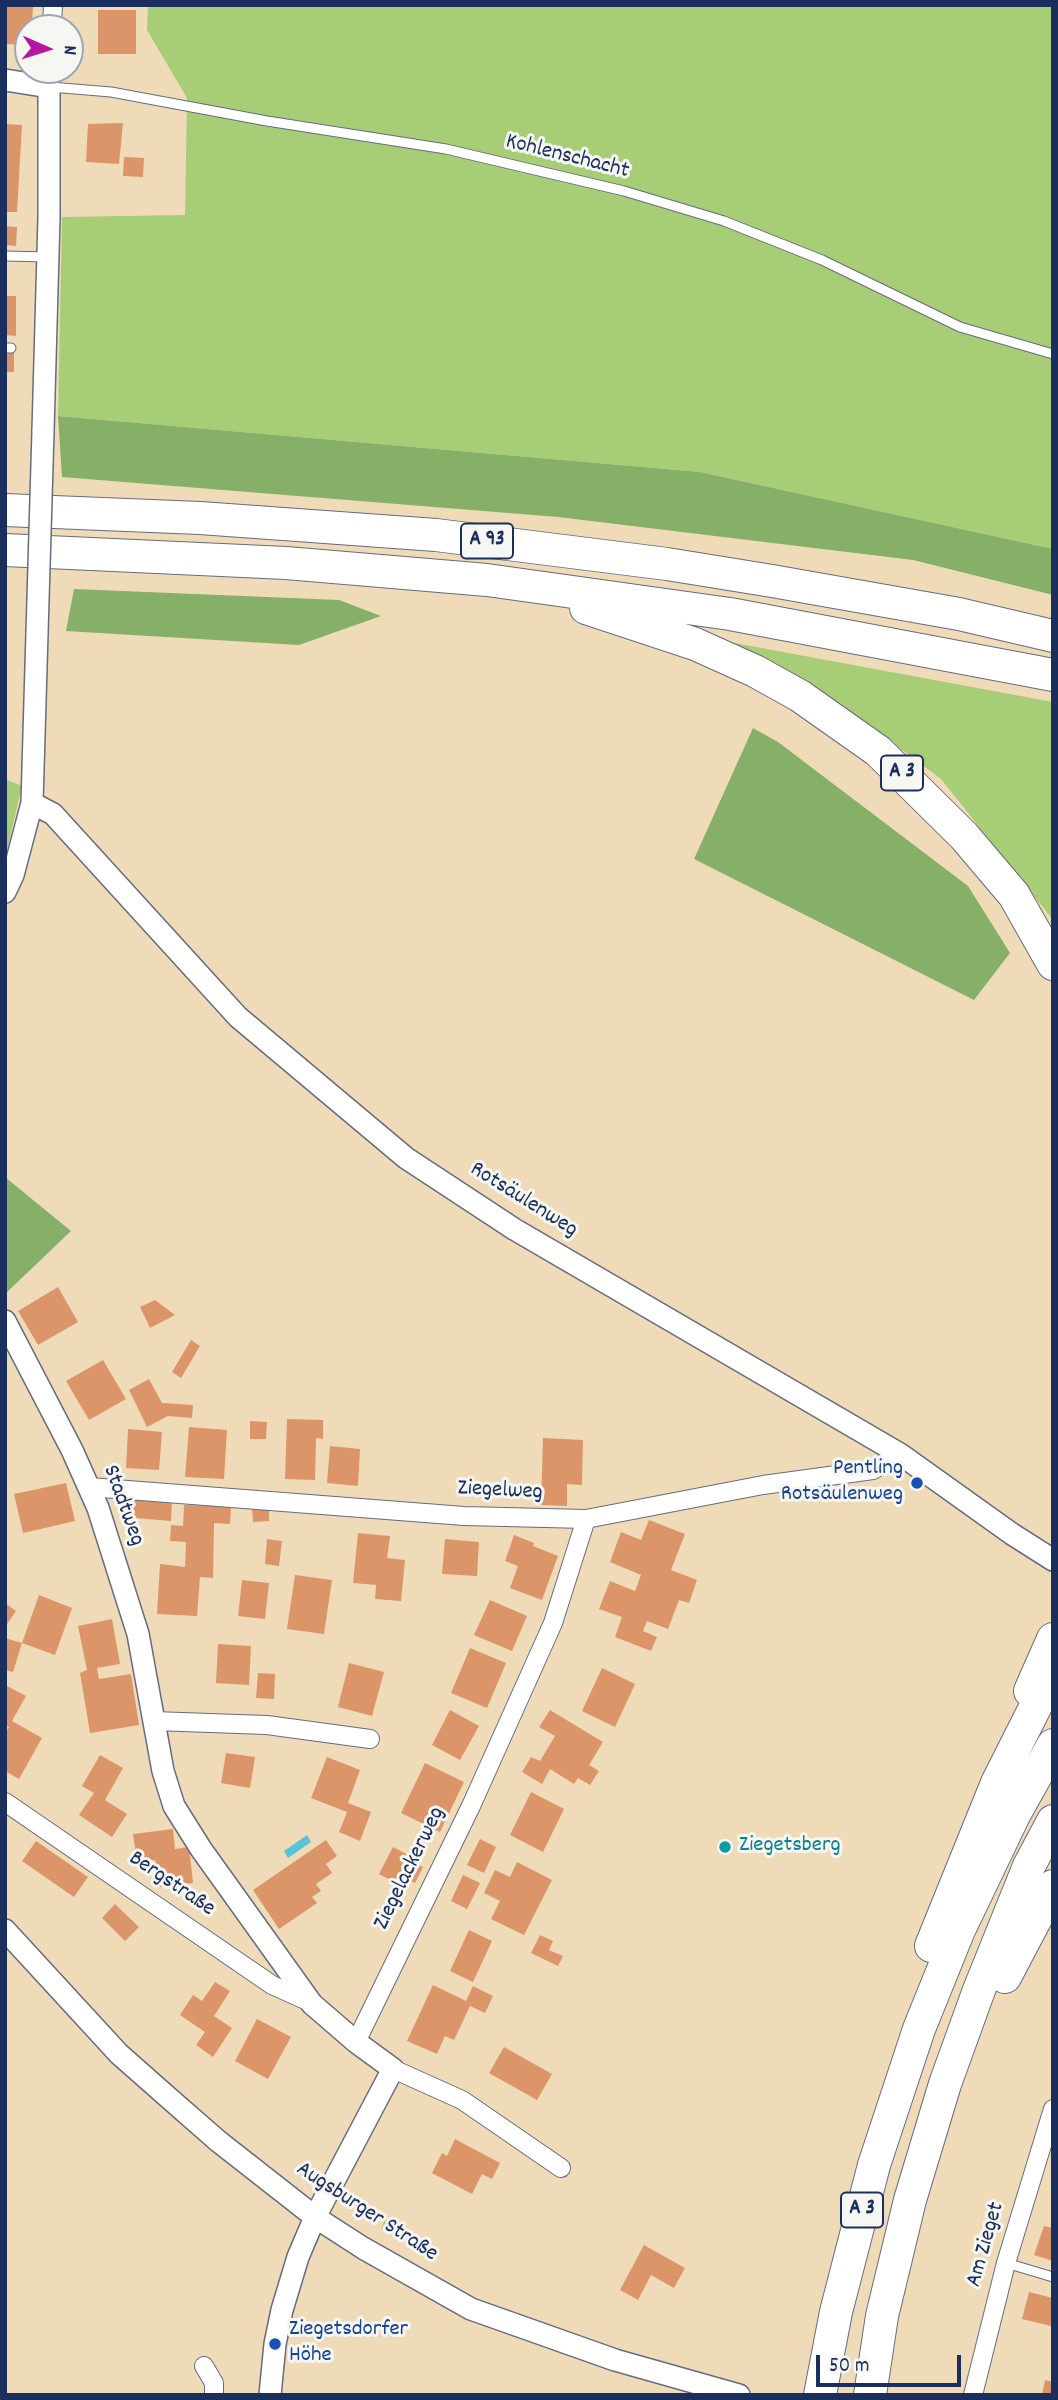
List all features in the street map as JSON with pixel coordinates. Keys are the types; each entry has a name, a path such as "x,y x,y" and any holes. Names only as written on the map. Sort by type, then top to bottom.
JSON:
{"highway":[{"name":"A 93","path":"5,510 200,518 436,535 772,581 959,614 1053,636"},
{"name":"A 93","path":"5,550 286,563 487,580 730,614 1053,675"},
{"name":"A 3","path":"487,580 630,621 695,645 755,671 800,696 878,751 964,836 1014,895 1053,964"},
{"name":"A 3","path":"997,1783 1000,1755 1053,1639"},
{"name":"A 3","path":"919,2029 915,1993 936,1930 997,1783 1053,1672"},
{"name":"A 3","path":"820,2395 836,2312 874,2165 919,2029 964,1919 1014,1815 1053,1745"},
{"name":"A 3","path":"870,2395 882,2316 910,2200 945,2084 979,1990 1029,1867 1053,1821"},
{"path":"945,2084 982,2034 1013,1959 1053,1886"}],"street":[{"path":"5,892 13,875 32,803 50,158 49,84"},
{"name":"Rotsäulenweg","path":"32,803 53,814 238,1017 406,1158 514,1229 900,1454 1053,1560"},
{"name":"Stadtweg","path":"5,1321 89,1487 138,1634 163,1771 174,1806 201,1849 312,2004 356,2042"},
{"name":"Ziegelweg","path":"89,1487 464,1516 586,1519 763,1485 873,1470 900,1454"},
{"name":"Ziegelackerweg","path":"356,2042 471,1805 553,1623 586,1519"},
{"path":"153,1721 267,1725 370,1739"},
{"name":"Bergstraße","path":"5,1802 272,1985 312,2004"},
{"name":"Augsburger Straße","path":"5,1930 119,2054 218,2141 315,2217 363,2248 471,2309 615,2360 739,2395"},
{"path":"356,2042 393,2068 462,2100 561,2168"},
{"path":"270,2395 275,2344 298,2257 315,2217 393,2068"},
{"name":"Am Zieget","path":"972,2395 1006,2263 1053,2109"},
{"path":"204,2366 214,2383 214,2395"}],"lane":[{"name":"Kohlenschacht","path":"76,84 267,121 446,149 624,191 724,221 822,260 960,327 1053,354"},
{"path":"5,256 47,257"},
{"path":"1006,2263 1053,2277"}],"green space":[{"path":"148,5 1053,5 1053,549 700,472 58,416 62,217 185,215 187,98 147,30"},
{"path":"58,416 700,472 1053,549 1053,595 913,560 558,517 62,477"},
{"path":"74,589 339,600 381,616 299,645 66,631"},
{"path":"729,642 1053,702 1053,920 941,779 828,695"},
{"path":"753,728 778,742 968,886 1010,953 974,1000 694,859"},
{"path":"5,779 22,786 7,850 5,849"},
{"path":"5,1177 71,1231 5,1294"},
{"path":"386,2218 424,2249 424,2251 381,2228"}],"water":[{"path":"307,1835 311,1842 288,1858 284,1851"}],"building":[{"path":"5,5 33,5 33,14 14,14 14,44 5,44"},
{"path":"98,10 136,10 136,54 98,54"},
{"path":"123,123 119,164 86,162 88,124"},
{"path":"5,124 22,125 17,212 5,212"},
{"path":"124,157 144,158 143,177 123,176"},
{"path":"5,226 17,227 16,246 5,245"},
{"path":"5,296 16,296 16,336 5,335"},
{"path":"14,352 14,372 5,372 5,353"},
{"path":"58,1287 78,1322 38,1345 18,1311"},
{"path":"155,1300 175,1315 150,1328 140,1307"},
{"path":"191,1340 200,1346 181,1378 172,1372"},
{"path":"103,1360 126,1399 89,1420 66,1381"},
{"path":"149,1379 162,1403 193,1405 192,1418 168,1416 147,1427 129,1390"},
{"path":"287,1419 323,1420 323,1439 316,1438 315,1480 285,1479"},
{"path":"250,1421 267,1422 266,1439 250,1439"},
{"path":"189,1427 227,1430 224,1479 185,1477"},
{"path":"128,1429 162,1432 159,1470 126,1468"},
{"path":"543,1438 583,1440 582,1485 567,1484 567,1506 541,1505"},
{"path":"330,1446 360,1449 358,1486 327,1483"},
{"path":"66,1483 75,1521 23,1533 14,1494"},
{"path":"125,1497 172,1500 171,1521 123,1517"},
{"path":"184,1505 231,1506 230,1524 214,1523 213,1578 200,1577 197,1616 157,1614 160,1564 185,1567 186,1542 170,1541 171,1525 183,1526"},
{"path":"269,1507 269,1521 253,1522 252,1508"},
{"path":"649,1520 685,1534 671,1570 697,1580 689,1603 679,1600 668,1629 647,1621 643,1631 657,1637 651,1651 615,1637 622,1617 599,1609 610,1581 635,1591 641,1575 610,1562 621,1532 641,1540"},
{"path":"358,1533 390,1536 387,1558 405,1560 401,1601 375,1599 376,1585 353,1583"},
{"path":"514,1535 558,1556 542,1600 510,1588 518,1566 505,1561"},
{"path":"267,1539 282,1541 279,1566 265,1564"},
{"path":"445,1539 479,1542 477,1576 442,1574"},
{"path":"295,1575 332,1580 324,1634 287,1629"},
{"path":"242,1580 269,1583 265,1619 238,1616"},
{"path":"39,1595 72,1608 55,1655 22,1643"},
{"path":"490,1600 527,1616 512,1651 474,1635"},
{"path":"5,1603 16,1611 5,1627"},
{"path":"112,1619 120,1664 97,1668 99,1679 131,1674 139,1725 90,1733 80,1673 87,1670 78,1626"},
{"path":"5,1638 22,1643 13,1672 5,1670"},
{"path":"218,1644 251,1646 249,1685 216,1683"},
{"path":"470,1648 506,1663 487,1708 451,1693"},
{"path":"349,1663 384,1672 372,1716 338,1707"},
{"path":"602,1668 635,1684 615,1727 582,1711"},
{"path":"258,1673 275,1674 274,1699 256,1698"},
{"path":"5,1685 26,1696 12,1721 42,1738 19,1779 5,1771 5,1733 9,1727 5,1725"},
{"path":"450,1710 479,1726 460,1760 432,1745"},
{"path":"550,1710 603,1742 589,1765 599,1771 590,1785 578,1778 574,1784 550,1769 542,1784 522,1772 531,1757 540,1761 555,1736 539,1727"},
{"path":"226,1753 255,1757 250,1788 221,1783"},
{"path":"100,1755 123,1768 105,1800 127,1814 112,1837 79,1815 94,1793 82,1786"},
{"path":"327,1757 360,1770 348,1803 371,1812 360,1841 339,1832 347,1812 311,1798"},
{"path":"425,1763 464,1782 440,1832 401,1813"},
{"path":"531,1792 564,1809 543,1852 510,1835"},
{"path":"173,1829 175,1849 189,1847 193,1883 159,1887 155,1860 137,1862 133,1834"},
{"path":"480,1839 496,1847 484,1873 467,1865"},
{"path":"326,1840 337,1856 326,1864 332,1873 316,1884 321,1891 312,1897 317,1903 279,1929 253,1890"},
{"path":"36,1841 88,1877 74,1897 22,1861"},
{"path":"393,1847 414,1858 412,1862 423,1867 415,1883 404,1878 400,1885 379,1874"},
{"path":"517,1862 552,1880 524,1935 491,1919 500,1901 484,1893 495,1870 510,1877"},
{"path":"463,1875 480,1883 467,1909 451,1901"},
{"path":"115,1904 139,1927 125,1941 102,1918"},
{"path":"469,1930 492,1941 473,1982 450,1971"},
{"path":"540,1935 553,1941 549,1950 563,1956 558,1966 531,1953"},
{"path":"215,1982 230,1991 214,2016 232,2028 213,2057 196,2045 205,2032 180,2015 193,1995 202,2001"},
{"path":"433,1985 466,2001 473,1986 493,1996 485,2013 470,2006 454,2040 445,2036 437,2054 407,2041"},
{"path":"257,2019 291,2037 268,2079 235,2061"},
{"path":"504,2047 552,2074 537,2100 489,2073"},
{"path":"455,2139 500,2163 492,2179 482,2174 472,2194 432,2173 442,2153 447,2156"},
{"path":"1044,2226 1053,2228 1053,2261 1034,2255"},
{"path":"644,2245 685,2268 674,2288 651,2275 638,2300 620,2290"},
{"path":"1029,2292 1053,2298 1051,2326 1022,2319"},
{"path":"1045,2380 1053,2382 1053,2395 1042,2395"}],"place":[{"name":"Pentling Rotsäulenweg","path":"917,1483"},
{"name":"Ziegetsberg","path":"725,1847"},
{"name":"Ziegetsdorfer Höhe","path":"275,2344"}]}
